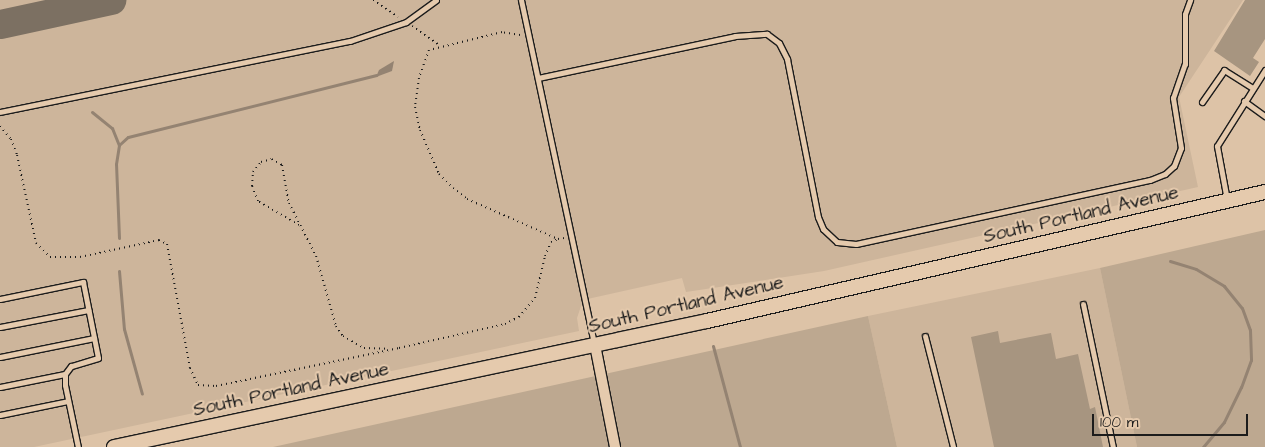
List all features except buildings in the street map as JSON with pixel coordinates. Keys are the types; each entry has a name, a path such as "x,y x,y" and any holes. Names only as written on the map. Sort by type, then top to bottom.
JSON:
{"main road":[{"name":"South Portland Avenue","path":"114,447 594,345 1265,192"}],"street":[{"path":"594,345 615,447"}],"lane":[{"path":"0,112 350,41 406,22 436,0"},
{"path":"521,0 594,345"},
{"path":"538,78 735,36 767,34 779,44 787,59 818,217 823,229 837,242 856,244 1150,180 1165,174 1174,166 1181,148 1173,98 1185,64 1185,14 1190,0"},
{"path":"1202,102 1224,70 1253,88"},
{"path":"1227,200 1217,146 1265,70"},
{"path":"1244,101 1265,116"},
{"path":"0,299 83,282 98,358 71,366 66,374 68,401 78,447"},
{"path":"1083,304 1113,447"},
{"path":"0,328 88,310"},
{"path":"925,336 953,447"},
{"path":"0,357 94,338"},
{"path":"0,387 66,374"},
{"path":"0,415 68,401"}],"path":[{"path":"373,0 439,46"},
{"path":"530,42 520,35 502,32 429,50 424,57 415,107 425,146 439,174 467,199 558,239"},
{"path":"0,126 11,139 17,154 36,243 50,257 80,257 158,240 167,244 190,368 198,385 216,386 505,324 519,317 535,298 551,242 571,236"},
{"path":"299,226 258,202 252,186 253,172 260,162 272,160 282,165 289,203 299,226 316,256 331,313 343,336 364,348 399,348"}],"shaded area":[{"path":"0,0 1243,0 1179,97 1198,187 824,271 686,292 682,278 583,300 577,318 579,331 34,447 0,447"},
{"path":"394,61 392,71 376,77 379,70"},
{"path":"1265,230 1265,447 1137,447 1100,268"},
{"path":"1100,268 1137,447 897,447 868,316"},
{"path":"868,316 897,447 273,447"}],"waterway":[{"path":"119,238 116,164 119,145 128,137 376,75"},
{"path":"92,112 112,128 119,145"},
{"path":"1170,261 1196,269 1224,286 1242,308 1250,330 1251,360 1241,387 1224,422 1203,447"},
{"path":"119,271 124,329 142,394"},
{"path":"713,346 740,447"}],"taxiway":[{"path":"0,24 111,0"}]}
